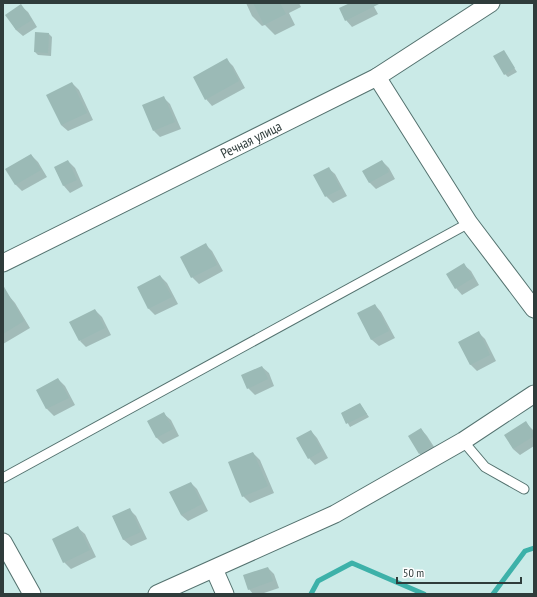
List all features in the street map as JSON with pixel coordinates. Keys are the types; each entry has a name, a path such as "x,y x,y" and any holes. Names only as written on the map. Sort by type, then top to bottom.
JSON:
{"street":[{"name":"Речная улица","path":"3,263 377,77 491,3"},
{"path":"377,77 469,223 534,308"},
{"path":"156,594 335,514 463,441 534,394"},
{"path":"3,542 32,594"},
{"path":"214,569 225,594"}],"lane":[{"path":"3,478 469,223"},
{"path":"463,441 485,467 524,489"}],"building":[{"path":"253,3 280,3 286,14 264,25"},
{"path":"350,3 381,3 345,21 339,8"},
{"path":"21,4 32,20 16,30 5,15"},
{"path":"35,32 49,33 48,53 34,52"},
{"path":"504,50 515,68 504,75 493,56"},
{"path":"227,58 239,81 205,100 193,77"},
{"path":"72,82 87,113 61,125 46,95"},
{"path":"164,96 175,122 153,131 142,105"},
{"path":"31,154 41,170 15,185 5,169"},
{"path":"68,160 77,180 63,186 54,167"},
{"path":"382,160 389,172 369,183 362,171"},
{"path":"329,167 341,189 325,197 313,175"},
{"path":"206,243 217,265 191,278 180,257"},
{"path":"464,263 473,278 455,289 446,274"},
{"path":"160,275 172,297 148,309 137,287"},
{"path":"3,285 24,321 3,334"},
{"path":"375,304 389,331 371,340 357,313"},
{"path":"95,309 105,328 79,341 69,322"},
{"path":"479,331 490,355 470,365 458,342"},
{"path":"262,366 268,379 247,389 241,375"},
{"path":"58,378 69,398 46,409 36,390"},
{"path":"360,403 367,414 346,424 341,413"},
{"path":"164,412 173,429 156,438 147,421"},
{"path":"526,421 534,436 513,449 504,435"},
{"path":"421,428 432,446 419,454 408,436"},
{"path":"311,430 322,451 308,459 296,438"},
{"path":"253,452 268,486 242,497 228,462"},
{"path":"191,482 202,504 181,515 169,492"},
{"path":"130,508 141,532 123,540 112,516"},
{"path":"78,526 90,550 63,563 52,539"},
{"path":"268,567 273,581 248,590 243,575"}],"waterway":[{"path":"493,594 525,551 534,548"},
{"path":"311,594 318,581 352,563 424,594"}]}
